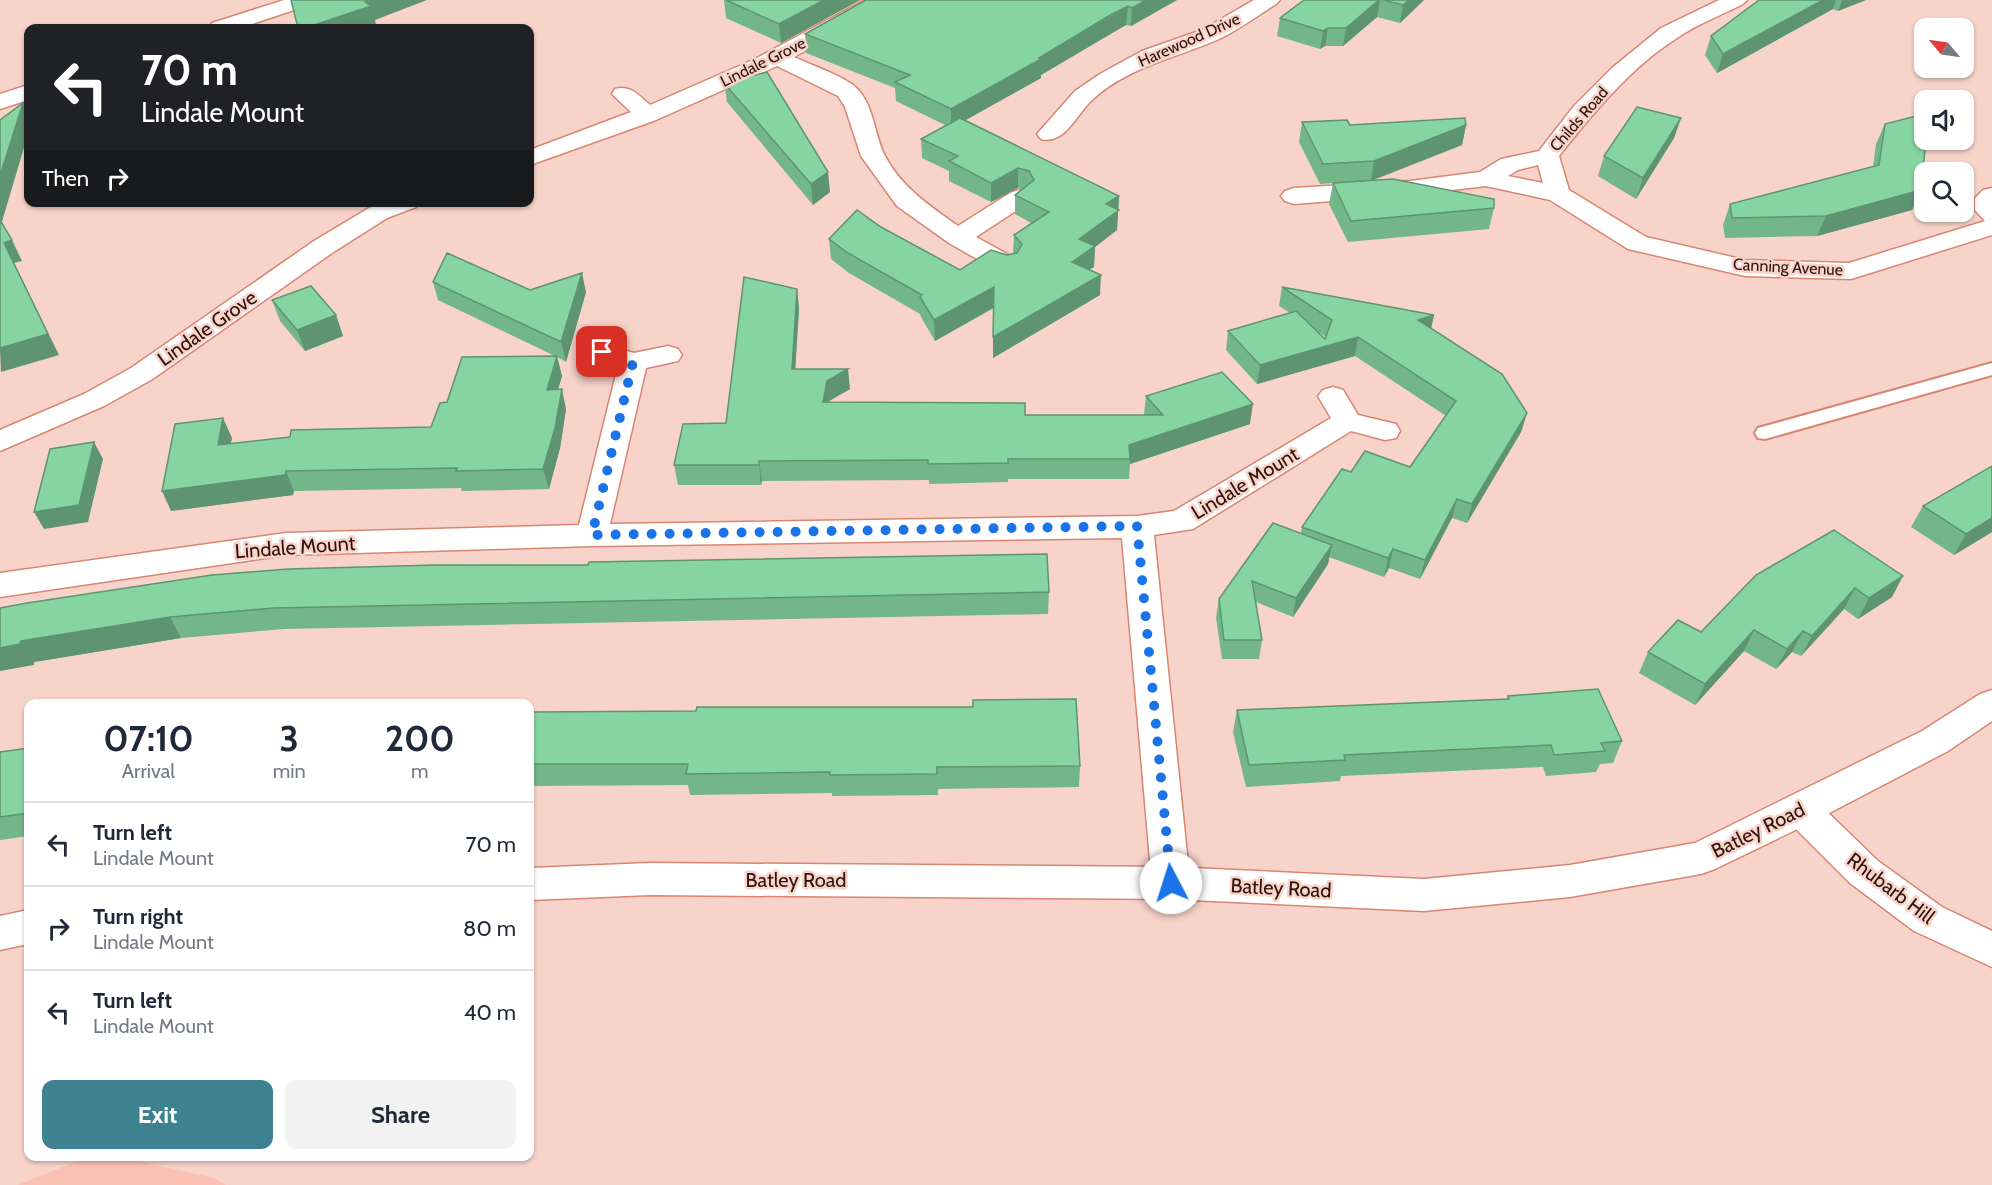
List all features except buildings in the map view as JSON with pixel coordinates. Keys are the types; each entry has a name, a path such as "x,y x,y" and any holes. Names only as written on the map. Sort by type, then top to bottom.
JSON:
{"street":[{"path":"232,24 305,0"},
{"name":"Harewood Drive","path":"1062,130 1083,96 1108,79 1150,56 1210,34 1269,0"},
{"name":"Childs Road","path":"1294,196 1410,188 1486,179 1510,164 1547,156 1582,111 1620,73 1669,33 1736,0"},
{"name":"Lindale Grove","path":"534,157 648,115 777,57 873,1"},
{"path":"777,57 828,80 846,91 857,107 873,156 906,201 958,238 1007,265"},
{"name":"Harewood Drive","path":"1108,79 1134,88"},
{"path":"0,102 24,93"},
{"path":"623,94 648,115"},
{"path":"1547,156 1558,194"},
{"name":"Canning Avenue","path":"1486,179 1558,194 1637,243 1744,268 1851,271 1992,227"},
{"path":"1992,195 1988,198 1988,210 1992,215"},
{"path":"958,238 1019,198"},
{"name":"Lindale Grove","path":"0,441 94,400 141,374 323,247 378,213 394,207"},
{"path":"602,352 633,362 668,355"},
{"path":"592,535 633,362"},
{"name":"Lindale Mount","path":"0,585 286,544 592,535 1137,526 1182,520 1340,408 1385,431"},
{"path":"1137,526 1171,883"},
{"name":"Batley Road","path":"534,884 650,879 1171,883 1424,895 1570,881 1701,858 1935,741 1992,704"},
{"name":"Rhubarb Hill","path":"1801,810 1864,872 1928,919 1992,950"},
{"path":"0,933 24,928"}],"lane":[{"path":"1765,433 1992,369"}],"shaded area":[{"path":"78,1161 137,1161 215,1178 226,1185 17,1185"}],"route":[{"path":"602,352 633,362 592,535 1137,526 1171,883"}]}
